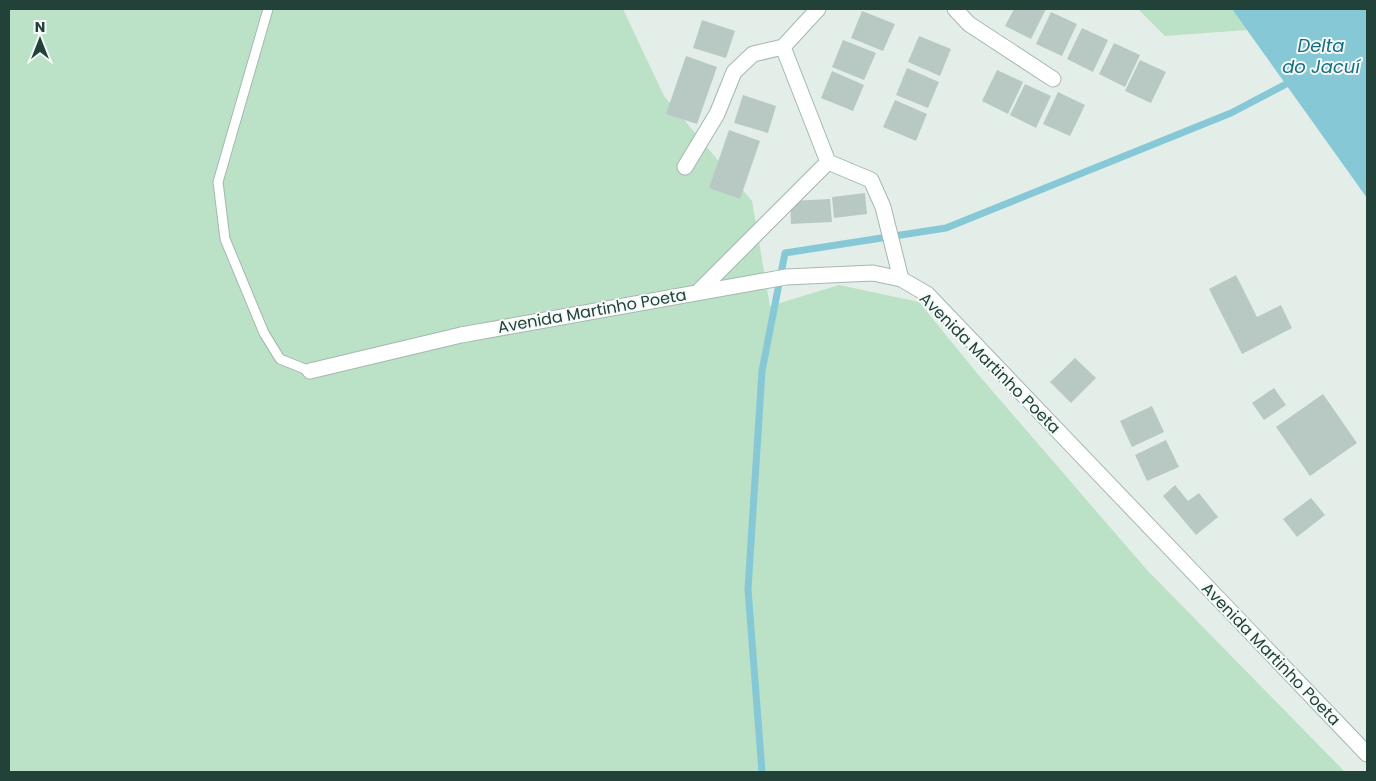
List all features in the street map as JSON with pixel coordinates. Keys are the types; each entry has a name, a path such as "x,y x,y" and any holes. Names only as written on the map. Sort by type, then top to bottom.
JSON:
{"street":[{"path":"685,167 717,114 734,72 753,54 783,47 818,9"},
{"path":"955,9 969,24 1053,79"},
{"path":"783,47 828,162 871,180 883,207 901,279"},
{"path":"698,292 828,162"},
{"name":"Avenida Martinho Poeta","path":"310,371 460,335 780,278 873,273 901,279 927,294 1367,754"}],"lane":[{"path":"268,9 218,182 225,239 264,333 280,359 310,371"}],"green space":[{"path":"9,9 623,9 664,96 752,201 770,306 839,285 919,302 976,372 1147,570 1345,772 9,772"},
{"path":"1138,9 1232,9 1247,30 1165,36"}],"water":[{"name":"Delta do Jacuí","path":"1232,9 1367,9 1367,198"}],"building":[{"path":"1014,9 1046,9 1031,39 1005,26"},
{"path":"862,11 895,24 883,51 851,38"},
{"path":"1051,12 1077,24 1062,56 1036,44"},
{"path":"702,20 735,31 726,58 693,48"},
{"path":"1082,28 1108,40 1093,72 1067,59"},
{"path":"919,36 951,49 940,76 908,62"},
{"path":"843,40 876,53 864,80 832,67"},
{"path":"1114,43 1140,55 1125,87 1099,74"},
{"path":"686,56 717,67 697,124 666,114"},
{"path":"1140,60 1166,72 1151,103 1125,91"},
{"path":"907,68 939,82 928,108 896,95"},
{"path":"997,70 1023,82 1008,114 982,101"},
{"path":"832,71 864,85 853,111 821,98"},
{"path":"1025,84 1051,96 1036,128 1010,115"},
{"path":"1058,92 1085,105 1070,136 1043,124"},
{"path":"743,95 776,106 768,133 734,123"},
{"path":"895,100 927,114 916,141 883,127"},
{"path":"729,130 760,141 740,199 709,188"},
{"path":"865,193 867,214 834,218 832,197"},
{"path":"830,199 832,222 791,224 790,201"},
{"path":"1236,275 1257,317 1281,305 1292,328 1242,354 1209,289"},
{"path":"1075,358 1096,378 1071,403 1050,382"},
{"path":"1274,388 1286,405 1264,420 1252,403"},
{"path":"1323,394 1357,443 1310,476 1276,427"},
{"path":"1152,406 1164,432 1132,447 1120,421"},
{"path":"1166,440 1179,467 1147,481 1135,455"},
{"path":"1175,485 1188,501 1199,493 1218,517 1196,535 1163,496"},
{"path":"1311,498 1325,515 1297,537 1283,519"}],"waterway":[{"path":"762,772 748,589 762,371 785,253 946,228 1231,113 1292,81"}]}
